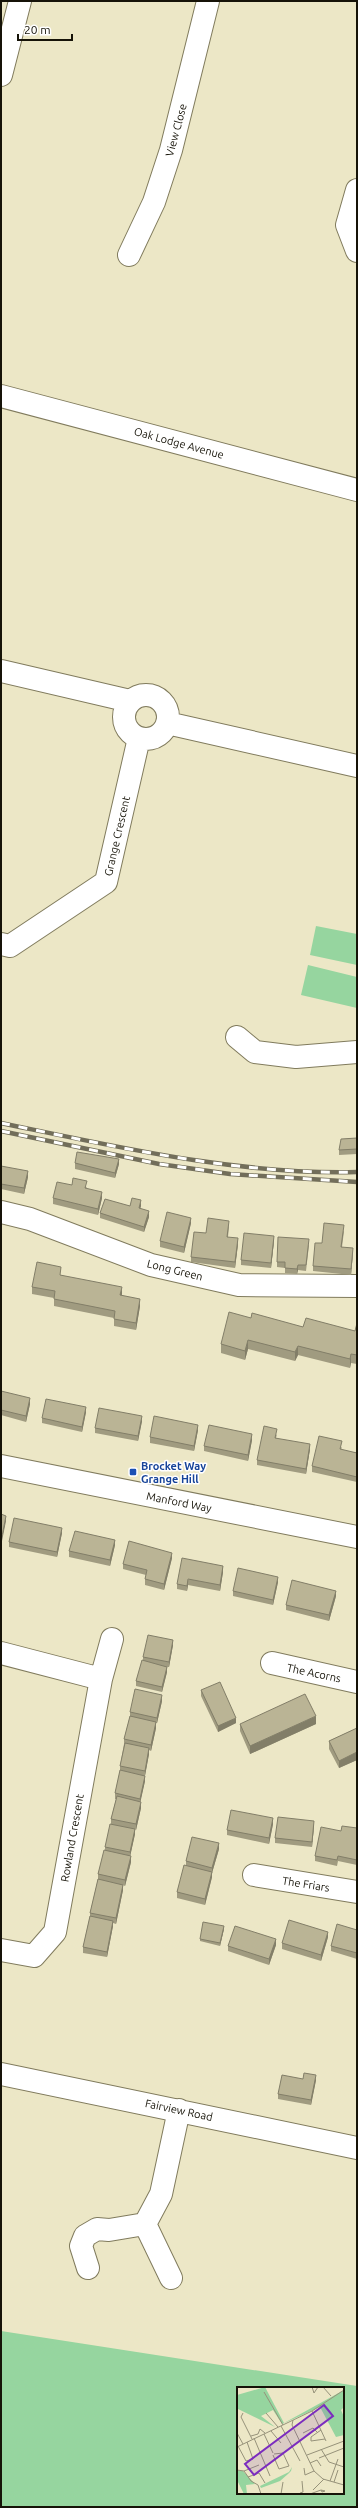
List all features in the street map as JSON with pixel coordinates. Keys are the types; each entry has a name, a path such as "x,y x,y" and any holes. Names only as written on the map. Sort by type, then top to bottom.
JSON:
{"street":[{"path":"1,75 20,1"},
{"name":"View Close","path":"129,255 154,202 171,150 208,1"},
{"path":"357,190 347,225 357,251"},
{"name":"Oak Lodge Avenue","path":"1,396 357,490"},
{"path":"1,671 130,701"},
{"path":"143,695 157,698 166,709 167,723 159,735 153,738 138,738 127,729 124,722 126,707 130,701 143,695"},
{"path":"167,723 357,766"},
{"name":"Grange Crescent","path":"1,944 10,946 106,882 138,738"},
{"path":"237,1037 255,1052 296,1057 357,1052"},
{"name":"Long Green","path":"1,1212 30,1219 151,1265 239,1285 357,1286"},
{"name":"Manford Way","path":"1,1466 357,1537"},
{"name":"Rowland Crescent","path":"1,1950 34,1956 55,1932 101,1679 112,1639"},
{"path":"1,1653 101,1679"},
{"name":"The Acorns","path":"272,1663 357,1682"},
{"name":"The Friars","path":"254,1875 357,1892"},
{"name":"Fairview Road","path":"1,2074 357,2148"},
{"path":"145,2224 161,2194 179,2110"},
{"path":"88,2268 81,2246 85,2236 97,2229 109,2230 145,2224"},
{"path":"145,2224 171,2278"}],"green space":[{"path":"316,926 357,934 357,965 310,955"},
{"path":"308,965 357,977 357,1008 301,995"},
{"path":"1,2331 357,2386 357,2507 1,2507"}],"building":[{"path":"357,1138 357,1149 339,1150 341,1139"},
{"path":"77,1152 119,1159 115,1173 75,1163"},
{"path":"1,1166 28,1171 24,1188 1,1184"},
{"path":"73,1178 87,1181 85,1188 102,1192 98,1209 53,1198 57,1182 72,1185"},
{"path":"132,1198 141,1200 139,1208 149,1211 144,1227 100,1213 105,1199 130,1206"},
{"path":"167,1212 191,1218 184,1247 160,1241"},
{"path":"208,1218 229,1221 227,1237 238,1238 235,1262 191,1257 194,1232 206,1233"},
{"path":"324,1223 344,1225 341,1247 353,1248 351,1269 313,1266 315,1243 322,1243"},
{"path":"244,1233 274,1236 271,1263 241,1260"},
{"path":"278,1237 309,1239 306,1265 298,1265 297,1269 285,1268 285,1262 277,1262"},
{"path":"37,1262 61,1267 60,1275 122,1287 120,1295 140,1299 136,1323 114,1319 115,1311 54,1299 55,1291 32,1287"},
{"path":"229,1312 251,1318 252,1313 303,1327 306,1318 355,1331 357,1323 357,1355 351,1354 350,1359 298,1346 295,1352 248,1340 245,1351 221,1344"},
{"path":"1,1391 30,1398 26,1416 1,1410"},
{"path":"46,1399 86,1407 82,1427 42,1418"},
{"path":"99,1408 142,1416 138,1436 95,1428"},
{"path":"154,1416 198,1425 194,1446 150,1437"},
{"path":"209,1425 252,1434 248,1455 204,1446"},
{"path":"264,1426 277,1429 275,1438 310,1444 306,1469 257,1460"},
{"path":"319,1436 342,1441 340,1449 357,1453 357,1477 312,1466"},
{"path":"1,1514 6,1516 2,1536 1,1535"},
{"path":"14,1518 62,1528 57,1552 9,1542"},
{"path":"75,1531 115,1540 110,1560 69,1551"},
{"path":"129,1541 172,1553 164,1584 145,1579 147,1570 123,1564"},
{"path":"182,1558 223,1566 220,1585 188,1579 187,1586 177,1584"},
{"path":"238,1568 278,1577 273,1600 233,1591"},
{"path":"292,1580 336,1591 329,1615 286,1605"},
{"path":"148,1635 173,1640 169,1662 143,1657"},
{"path":"142,1660 167,1667 162,1687 136,1681"},
{"path":"220,1682 236,1718 218,1726 201,1690"},
{"path":"135,1689 162,1695 157,1718 130,1712"},
{"path":"305,1694 316,1716 250,1746 240,1724"},
{"path":"130,1716 156,1722 151,1745 124,1739"},
{"path":"357,1728 357,1752 339,1761 329,1741"},
{"path":"125,1743 149,1748 145,1771 120,1766"},
{"path":"120,1770 145,1776 140,1799 115,1793"},
{"path":"117,1796 141,1802 136,1824 111,1819"},
{"path":"231,1810 273,1818 269,1838 227,1830"},
{"path":"278,1817 314,1821 312,1842 275,1838"},
{"path":"110,1824 135,1829 130,1852 105,1847"},
{"path":"342,1826 357,1828 357,1860 338,1856 337,1860 315,1856 321,1827 341,1831"},
{"path":"192,1837 219,1843 212,1868 186,1861"},
{"path":"104,1850 131,1856 125,1880 98,1874"},
{"path":"184,1865 212,1872 205,1899 177,1892"},
{"path":"98,1879 123,1885 116,1918 90,1913"},
{"path":"90,1916 113,1921 107,1952 83,1947"},
{"path":"289,1920 328,1932 321,1955 282,1943"},
{"path":"203,1922 224,1926 220,1943 200,1939"},
{"path":"337,1924 357,1930 357,1953 331,1946"},
{"path":"235,1926 276,1939 269,1959 228,1946"},
{"path":"304,2073 316,2075 311,2100 278,2094 282,2075 303,2079"}],"railway":[{"path":"1,1123 178,1158 267,1169 312,1172 357,1172"},
{"path":"1,1131 159,1164 230,1174 357,1182"}],"place":[{"name":"Brocket Way Grange Hill","path":"133,1472"}]}
